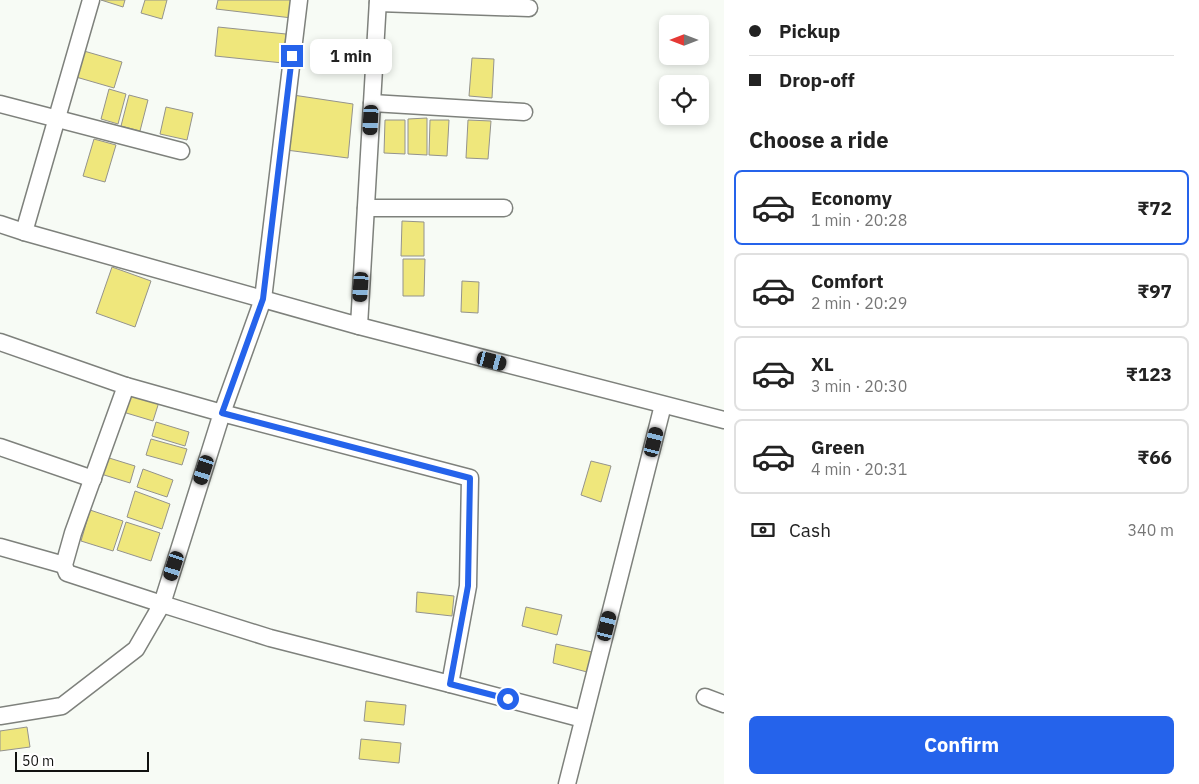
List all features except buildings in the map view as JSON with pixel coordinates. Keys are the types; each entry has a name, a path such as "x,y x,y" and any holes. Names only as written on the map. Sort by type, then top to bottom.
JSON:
{"street":[{"path":"24,232 91,0"},
{"path":"0,716 62,706 136,649 162,604 222,413 263,299 299,0"},
{"path":"359,326 378,2 529,8"},
{"path":"372,103 524,112"},
{"path":"0,104 181,151"},
{"path":"366,208 504,208"},
{"path":"0,224 359,326 724,420"},
{"path":"0,342 126,386 470,478 468,586 450,684"},
{"path":"126,386 73,533 64,565 67,573 270,638 584,718"},
{"path":"567,784 663,405"},
{"path":"0,447 92,479"},
{"path":"0,547 64,565"},
{"path":"706,697 724,704"}],"route":[{"path":"292,56 263,299 222,413 470,478 468,586 450,684 508,699"}]}
